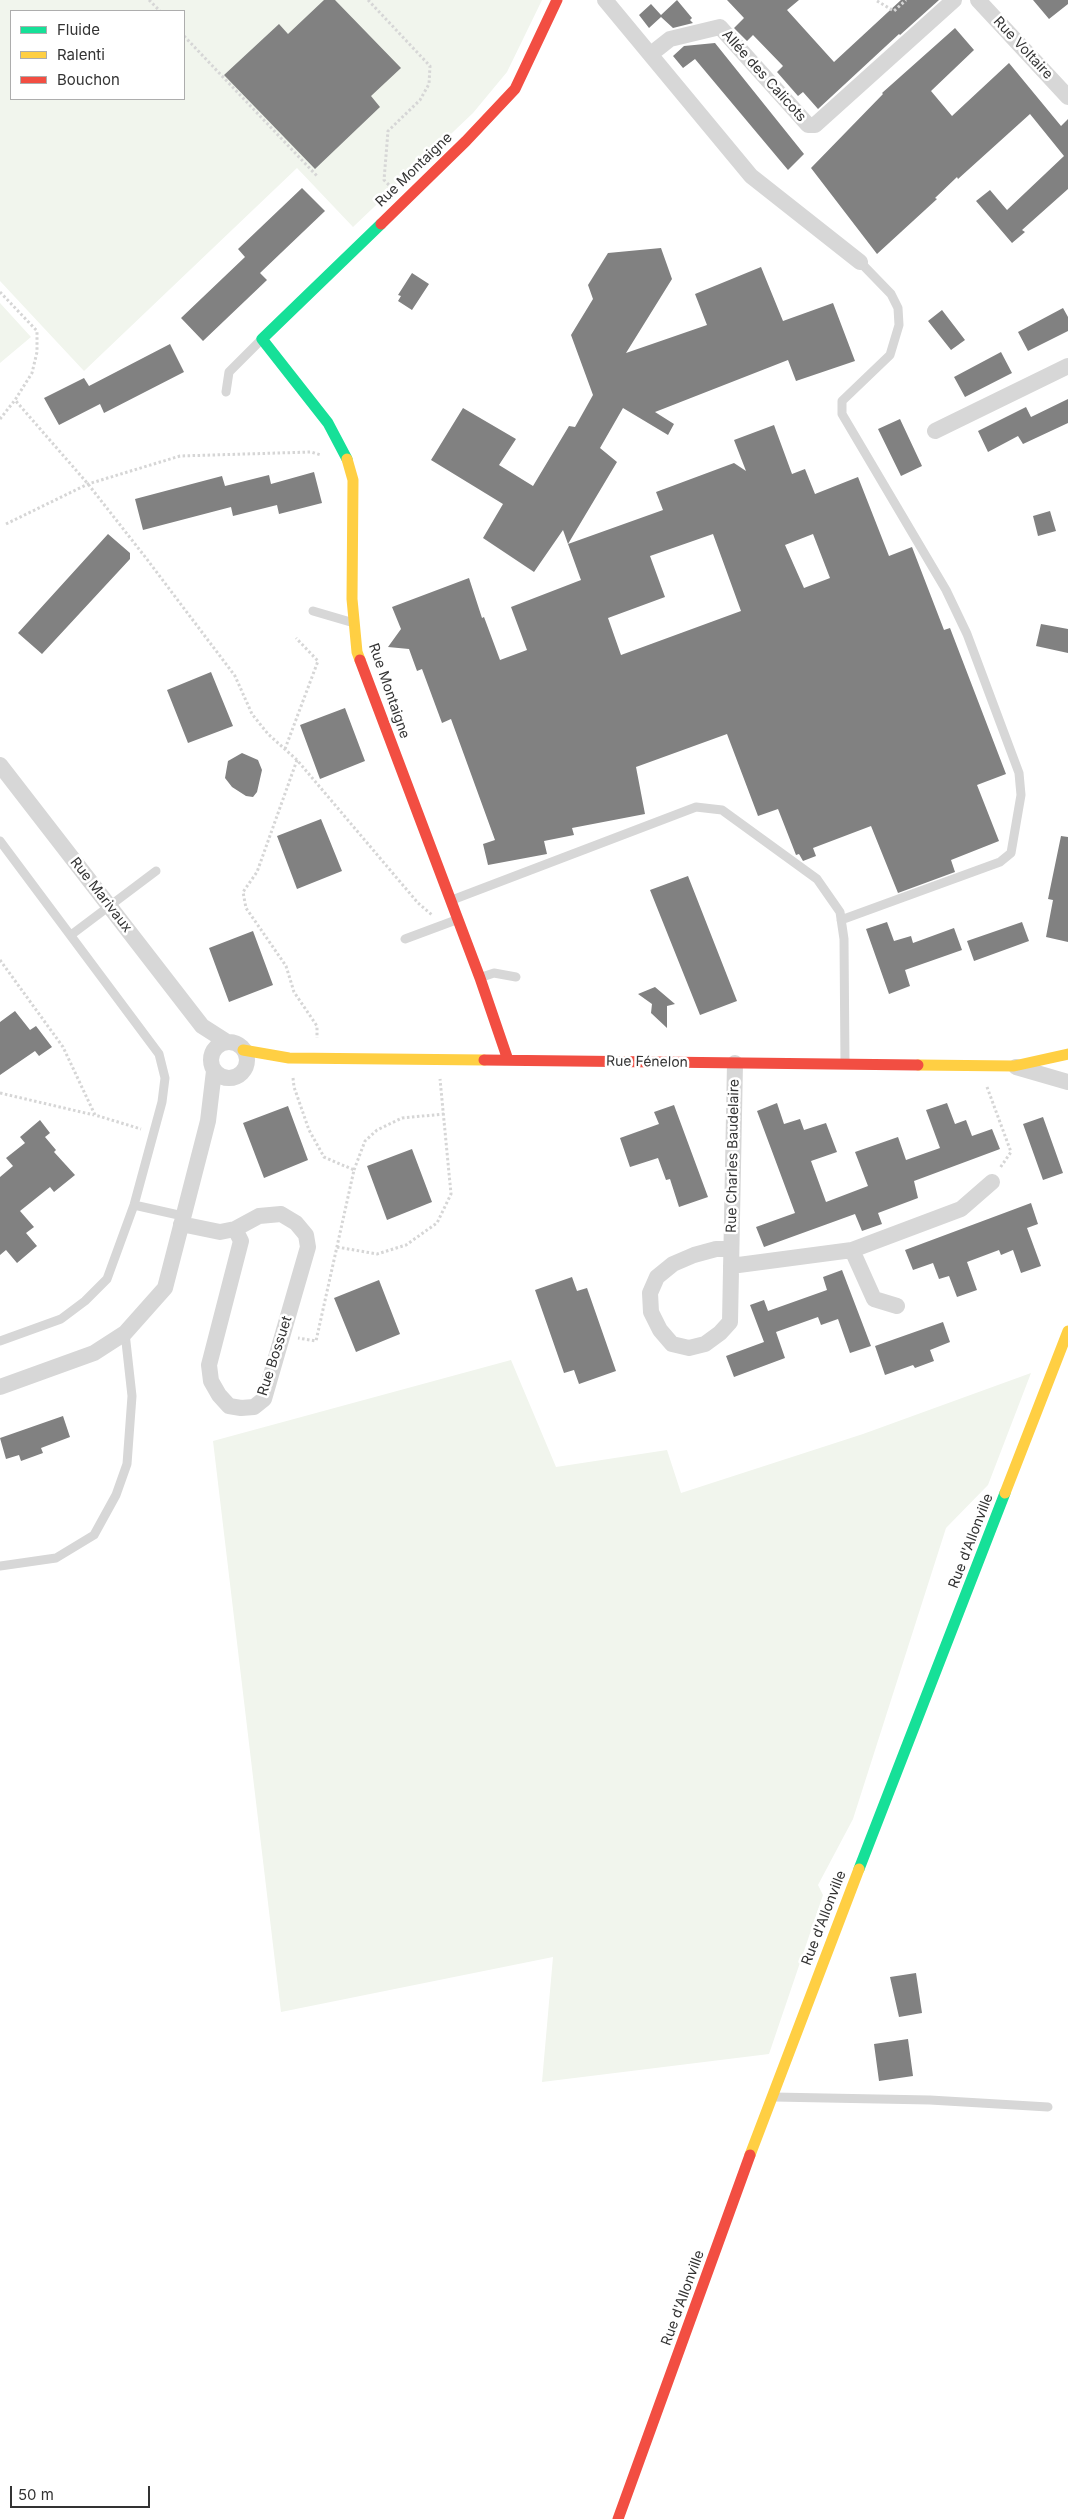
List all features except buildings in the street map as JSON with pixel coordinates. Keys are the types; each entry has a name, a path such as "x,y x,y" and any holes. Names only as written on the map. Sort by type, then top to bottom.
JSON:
{"street":[{"name":"Rue Montaigne","path":"508,1060 480,978 357,652 352,598 352,480 346,455 328,423 262,339 466,141 514,89 557,0"},
{"path":"605,0 696,106 752,176 860,262"},
{"name":"Allée des Calicots","path":"651,54 670,40 720,27 808,125 815,125 954,0"},
{"name":"Rue Voltaire","path":"978,0 1068,97"},
{"path":"934,431 1068,366"},
{"name":"Rue Marivaux","path":"0,765 202,1026 213,1052"},
{"name":"Rue Marivaux","path":"202,1026 227,1042"},
{"path":"0,1387 94,1353 125,1333 165,1288 212,1104 214,1071 211,1061 213,1052 220,1044 227,1042 236,1044 245,1057 244,1070 234,1078 212,1104"},
{"name":"Rue Fénelon","path":"245,1057 1014,1066 1068,1054"},
{"name":"Rue Charles Baudelaire","path":"731,1249 716,1249 694,1255 673,1264 657,1277 650,1293 651,1312 660,1330 672,1344 689,1348 706,1344 730,1322 735,1063"},
{"name":"Rue Fénelon","path":"1014,1066 1068,1082"},
{"path":"214,1071 220,1076 234,1078"},
{"path":"731,1266 852,1250 961,1209 992,1182"},
{"name":"Rue Bossuet","path":"182,1220 220,1232 235,1229 259,1216 281,1214 296,1223 306,1235 308,1247 264,1399 254,1407 241,1408 229,1406 219,1395 211,1381 209,1365 241,1240 235,1229"},
{"path":"852,1250 874,1299 897,1306"},
{"name":"Rue d'Allonville","path":"618,2519 771,2096 1068,1332"}],"lane":[{"path":"841,920 1000,862 1011,853 1021,795 1019,773 967,634 946,590 842,414 842,401 890,355 899,325 898,308 891,294 860,262"},
{"name":"Rue Montaigne","path":"226,392 228,372 262,339"},
{"path":"313,611 354,623"},
{"path":"450,901 696,808 722,810 817,879 840,912 844,938 846,1064"},
{"path":"0,841 159,1054 165,1078 162,1102 134,1204 107,1278 86,1301 61,1319 0,1341"},
{"path":"71,935 156,871"},
{"path":"405,939 457,919"},
{"path":"480,978 494,973 516,977"},
{"path":"134,1204 182,1220"},
{"path":"0,1566 56,1558 94,1535 116,1495 127,1464 132,1396 125,1333"},
{"path":"771,2096 930,2100 1048,2107"}],"path":[{"path":"149,0 159,10"},
{"path":"368,0 430,66 429,84 420,100 388,131 384,180 403,202"},
{"path":"878,1 894,11 906,0"},
{"path":"185,37 317,176"},
{"path":"0,292 37,331 37,352 32,373 15,400 0,418"},
{"path":"15,400 88,484 235,676 252,714 268,734 297,760 418,903 444,924"},
{"path":"6,524 88,484 180,456 311,452 329,458 346,455"},
{"path":"285,749 318,661 296,638"},
{"path":"297,760 257,872 243,892 246,908 286,966 294,992 317,1026 319,1058"},
{"path":"0,960 62,1047 95,1115"},
{"path":"284,1057 309,1130 324,1158 354,1170"},
{"path":"337,1246 377,1254 406,1245 438,1223 451,1194 438,1060"},
{"path":"981,1066 1010,1152 992,1182"},
{"path":"0,1093 95,1115 153,1133"},
{"path":"282,1335 316,1341 354,1170 365,1141 377,1130 402,1118 444,1114"}],"shaded area":[{"path":"0,0 542,0 507,72 473,113 353,227 297,168 84,371 0,281"},
{"path":"0,303 31,337 0,363"},
{"path":"511,1360 556,1467 667,1450 681,1493 863,1434 1031,1373 988,1485 946,1528 853,1819 818,1885 823,1895 769,2054 542,2082 553,1957 281,2012 213,1441"}],"traffic: fast":[{"path":"347,459 328,423 262,339 381,224"},
{"path":"859,1869 1005,1493"}],"traffic: slow":[{"path":"347,459 353,480 352,599 357,652 360,660"},
{"path":"243,1050 289,1058 484,1060"},
{"path":"918,1065 1014,1066 1068,1054"},
{"path":"1005,1493 1068,1331"},
{"path":"750,2155 859,1869"}],"traffic: jam":[{"path":"381,224 466,141 515,89 557,0"},
{"path":"360,660 480,978 508,1060"},
{"path":"484,1060 918,1065"},
{"path":"618,2519 750,2155"}]}
